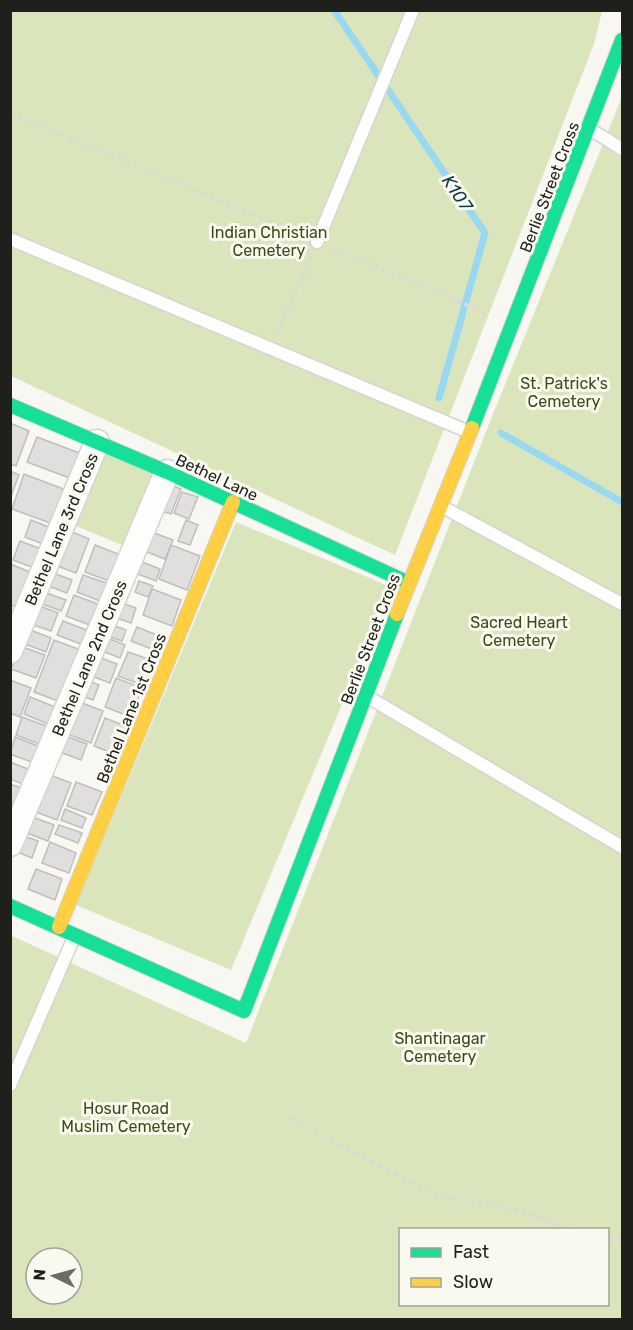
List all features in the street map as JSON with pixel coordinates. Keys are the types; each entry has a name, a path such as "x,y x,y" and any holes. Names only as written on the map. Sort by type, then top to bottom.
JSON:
{"street":[{"name":"Berlie Street Cross","path":"10,906 244,1011 622,40"},
{"name":"Bethel Lane","path":"10,405 167,472 409,583"},
{"name":"Bethel Lane 3rd Cross","path":"10,651 97,442"},
{"name":"Bethel Lane 2nd Cross","path":"10,844 167,472"},
{"name":"Bethel Lane 1st Cross","path":"59,927 233,502"}],"lane":[{"path":"317,242 412,10"},
{"path":"589,129 622,149"},
{"path":"10,239 470,432"},
{"path":"440,506 622,604"},
{"path":"366,696 622,847"},
{"path":"10,1085 75,934"}],"path":[{"path":"10,113 513,324"},
{"path":"270,349 317,242"},
{"path":"291,1119 432,1194 522,1211 567,1228"}],"green space":[{"name":"Indian Christian Cemetery","path":"11,11 602,11 594,44 395,555 11,376"},
{"name":"Shantinagar Cemetery","path":"622,97 622,1319 11,1319 10,935 246,1043 491,419"},
{"path":"100,450 159,475 129,548 69,523"},
{"path":"236,522 391,587 231,970 76,905"}],"building":[{"path":"10,423 29,431 16,466 10,464"},
{"path":"37,437 82,454 72,479 27,462"},
{"path":"10,471 19,475 10,499"},
{"path":"24,474 66,490 53,524 12,509"},
{"path":"168,484 181,489 171,514 159,510"},
{"path":"182,492 198,497 189,519 174,513"},
{"path":"31,520 49,527 43,544 25,537"},
{"path":"186,520 198,525 190,545 178,541"},
{"path":"65,529 89,539 76,573 52,564"},
{"path":"149,531 173,540 165,559 142,550"},
{"path":"20,541 41,549 34,568 13,560"},
{"path":"95,545 123,556 114,583 85,572"},
{"path":"171,545 200,556 187,590 159,579"},
{"path":"137,560 160,569 156,581 133,572"},
{"path":"10,564 30,572 17,607 10,605"},
{"path":"48,571 72,580 67,593 43,584"},
{"path":"83,575 112,585 105,603 77,592"},
{"path":"139,581 153,586 148,597 135,592"},
{"path":"152,589 181,600 172,626 143,615"},
{"path":"41,591 66,600 61,611 37,602"},
{"path":"74,595 103,606 95,627 66,616"},
{"path":"119,602 136,608 131,623 114,617"},
{"path":"35,604 58,613 51,631 28,623"},
{"path":"63,621 94,633 89,647 57,635"},
{"path":"109,624 126,630 122,641 105,635"},
{"path":"137,627 164,638 159,652 131,641"},
{"path":"25,628 51,638 46,652 20,642"},
{"path":"110,639 125,645 120,658 105,652"},
{"path":"54,640 86,652 66,704 34,692"},
{"path":"20,646 45,655 36,678 11,669"},
{"path":"128,652 154,661 145,686 118,676"},
{"path":"96,656 117,664 110,683 89,675"},
{"path":"116,678 142,688 131,717 105,707"},
{"path":"10,680 31,688 20,717 10,713"},
{"path":"86,680 99,685 93,700 80,695"},
{"path":"30,697 55,707 48,724 24,714"},
{"path":"77,701 103,711 91,743 65,733"},
{"path":"22,717 49,727 42,745 16,735"},
{"path":"105,718 128,727 117,755 94,746"},
{"path":"63,735 87,744 81,760 57,751"},
{"path":"15,737 43,748 37,764 10,754"},
{"path":"10,762 33,771 28,786 10,779"},
{"path":"45,773 71,783 57,820 31,810"},
{"path":"76,782 102,792 92,815 67,806"},
{"path":"10,784 27,790 21,805 10,801"},
{"path":"65,809 86,818 82,828 61,820"},
{"path":"30,816 54,825 48,841 24,832"},
{"path":"59,825 82,833 78,843 55,834"},
{"path":"21,835 38,841 32,858 15,851"},
{"path":"50,842 76,853 69,873 42,863"},
{"path":"36,869 62,879 55,900 28,889"}],"waterway":[{"name":"K107","path":"334,10 485,233 439,398"},
{"name":"K107","path":"501,433 622,502"}],"traffic: fast":[{"path":"472,428 622,40"},
{"path":"10,405 167,472 409,583"},
{"path":"10,906 244,1011 397,614"}],"traffic: slow":[{"path":"397,614 472,428"},
{"path":"59,927 233,502"}],"park label":[{"name":"St. Patrick's Cemetery","path":"564,392"},
{"name":"Sacred Heart Cemetery","path":"519,631"},
{"name":"Hosur Road Muslim Cemetery","path":"126,1117"}]}
